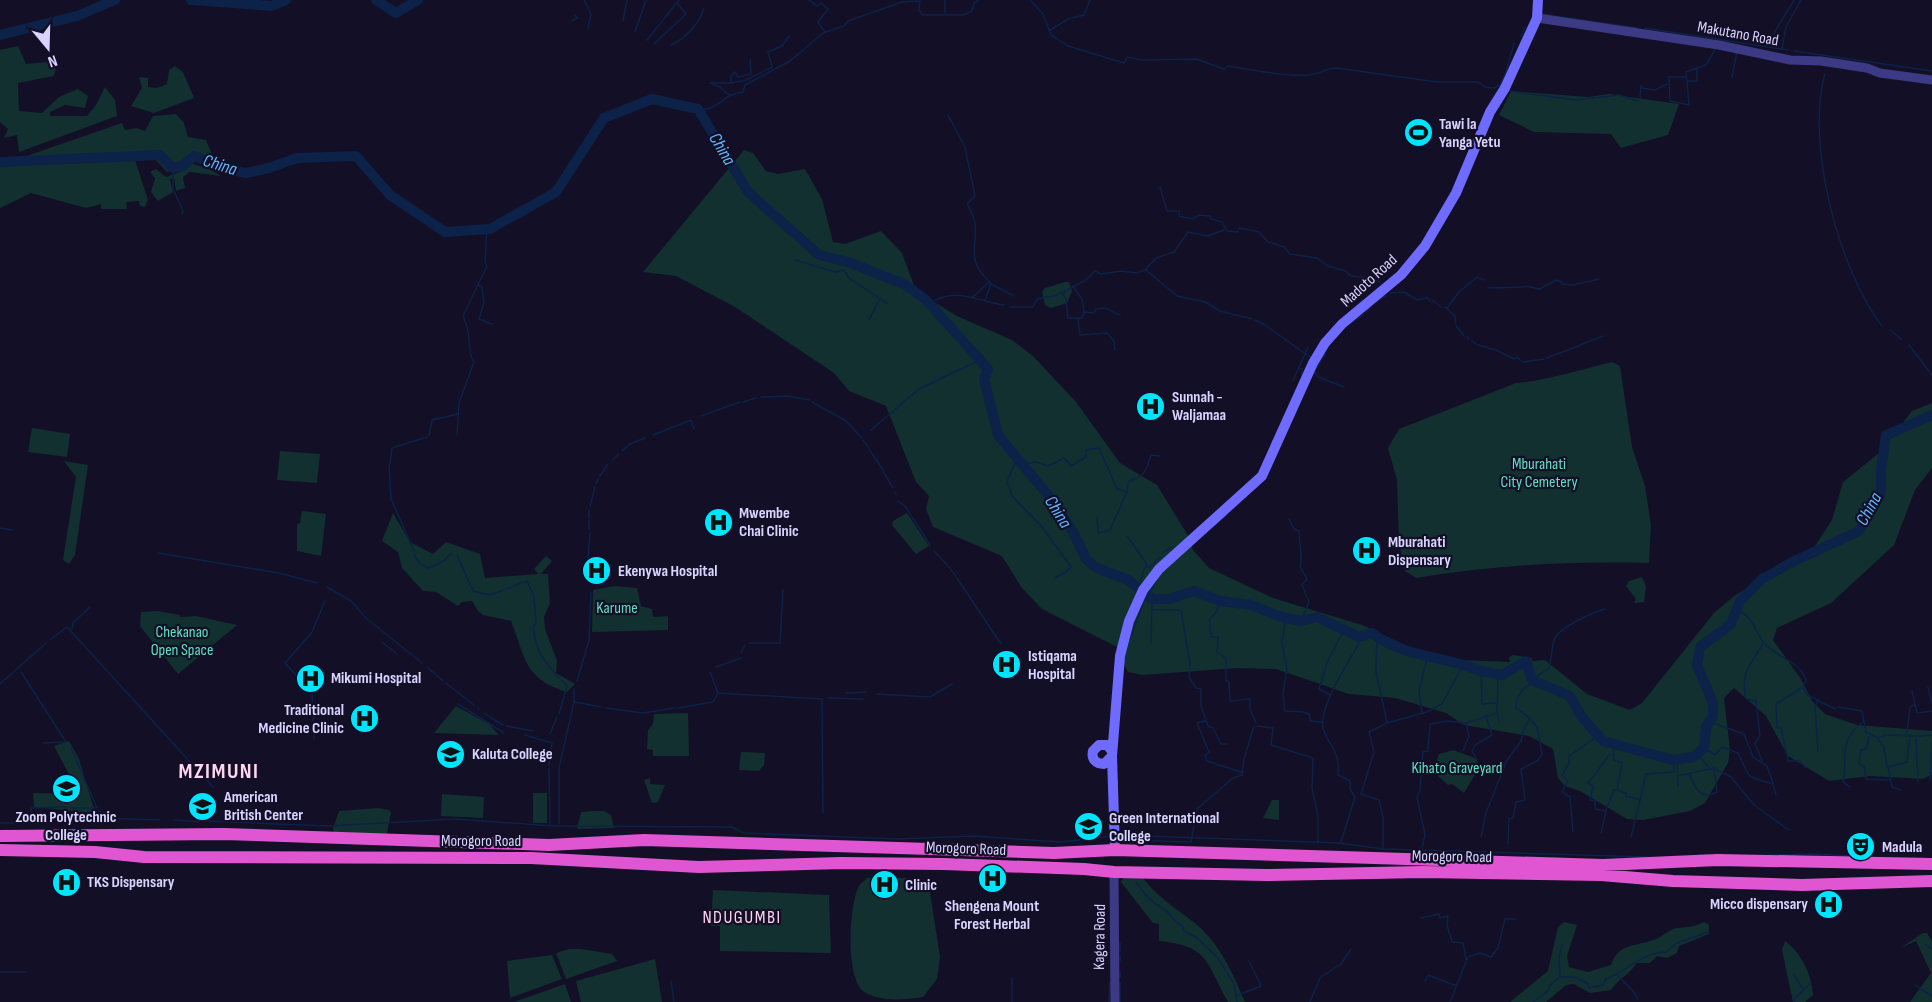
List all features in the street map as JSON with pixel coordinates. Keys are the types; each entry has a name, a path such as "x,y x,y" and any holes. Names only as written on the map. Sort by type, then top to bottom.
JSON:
{"highway":[{"name":"Morogoro Road","path":"0,836 224,834 549,845 644,840 1054,853 1115,850 1604,865 1718,860 1932,864"},
{"name":"Morogoro Road","path":"0,850 94,852 144,857 531,858 699,867 841,863 944,864 1114,872 1601,875 1673,881 1802,885 1932,881"}],"main road":[{"name":"Madoto Road","path":"1113,725 1120,656 1135,605 1143,590 1159,569 1262,476 1313,363 1325,343 1342,324 1401,275 1425,246 1460,186 1490,112 1537,18 1538,0"},
{"path":"1112,779 1092,755 1113,725"},
{"path":"1113,725 1112,779 1115,850"},
{"path":"1099,745 1107,745 1112,753"},
{"path":"1100,763 1107,763 1112,753"}],"street":[{"name":"Makutano Road","path":"1537,18 1719,45 1790,60 1821,61 1867,68 1880,73 1932,81"},
{"name":"Kagera Road","path":"1114,872 1115,1002"}],"green space":[{"path":"18,46 26,64 57,61 54,76 18,83 19,111 42,113 59,97 78,89 88,96 85,108 65,105 50,112 50,116 87,116 96,105 105,87 115,100 117,116 19,152 17,135 4,138 8,129 0,122 0,50"},
{"path":"175,66 183,72 194,98 154,113 131,106 142,88 139,77 148,78 148,87 157,88 167,84 169,70"},
{"path":"1511,91 1588,97 1609,94 1679,104 1668,135 1621,148 1611,134 1534,132 1499,115"},
{"path":"176,114 184,123 188,137 206,140 220,173 210,167 204,167 201,155 197,154 191,162 185,156 185,164 181,168 167,172 156,160 134,157 148,200 145,207 140,206 139,201 126,202 127,209 101,209 101,204 86,208 31,193 0,208 0,158 6,163 122,123 125,130 137,128 145,131 153,116"},
{"path":"744,150 753,153 766,171 778,174 805,169 822,199 833,242 845,244 881,231 902,253 916,291 957,316 1012,340 1033,356 1076,402 1120,463 1157,485 1189,537 1193,550 1209,568 1273,598 1362,625 1435,659 1510,662 1509,657 1513,655 1532,658 1532,661 1545,660 1587,694 1630,710 1642,703 1714,613 1734,596 1811,552 1832,520 1843,482 1879,453 1912,411 1932,403 1932,468 1915,490 1894,545 1831,603 1777,628 1773,640 1801,679 1812,701 1825,714 1857,725 1932,731 1932,775 1922,779 1870,776 1829,781 1788,756 1766,716 1734,688 1724,698 1730,750 1728,763 1705,803 1690,811 1643,820 1627,819 1580,791 1565,786 1558,778 1553,749 1529,736 1464,725 1446,713 1395,698 1349,694 1276,669 1237,668 1142,675 1128,672 1122,661 1121,649 1042,609 1021,587 1002,556 933,527 926,509 929,496 916,482 886,406 849,391 834,373 735,307 676,276 643,272"},
{"path":"190,163 210,169 221,176 190,172 183,177 185,188 176,191 174,178 170,179 173,192 158,201 151,192 155,178 150,172 156,169 166,177 180,172"},
{"path":"1069,282 1072,291 1067,303 1051,308 1045,305 1042,292 1045,288"},
{"name":"Mburahati City Cemetery","path":"1612,362 1620,366 1632,447 1645,486 1651,525 1649,563 1532,565 1416,578 1405,571 1399,543 1397,480 1388,448 1399,429 1516,383 1552,377"},
{"path":"32,428 70,434 67,457 28,452"},
{"path":"280,451 320,454 317,483 277,480"},
{"path":"64,461 88,465 75,555 69,564 63,560 76,477"},
{"path":"302,511 326,514 321,556 297,551 297,524 300,523"},
{"path":"393,513 410,542 433,554 446,542 480,554 485,578 538,574 534,569 546,556 552,561 541,574 548,574 550,603 544,617 545,629 557,661 556,673 575,684 567,692 542,681 534,674 524,657 511,621 483,615 472,601 462,602 458,606 436,592 423,591 402,568 398,552 382,541"},
{"path":"907,513 929,546 916,554 892,525 893,521"},
{"path":"1642,577 1646,586 1644,602 1634,603 1636,599 1626,586 1629,581"},
{"name":"Karume","path":"615,586 637,588 641,606 652,609 653,617 668,616 668,630 592,632 593,590"},
{"name":"Chekanao Open Space","path":"158,611 180,615 180,617 196,616 237,625 178,674 140,626 141,612"},
{"path":"456,706 489,724 499,735 434,733"},
{"path":"688,713 689,756 653,756 653,750 647,749 648,730 653,724 654,714"},
{"path":"69,741 79,759 94,809 92,813 34,807 33,793 73,794 77,789 54,746"},
{"name":"Kihato Graveyard","path":"1453,750 1475,758 1480,766 1464,793 1452,784 1448,785 1438,776 1439,765 1436,763 1439,754"},
{"path":"741,752 765,753 764,765 759,771 739,770"},
{"path":"650,778 650,784 665,785 658,802 652,803 644,780"},
{"path":"533,793 547,793 547,823 533,823"},
{"path":"442,794 484,797 483,818 441,816"},
{"path":"1272,800 1279,800 1279,820 1263,818"},
{"path":"378,808 389,810 391,813 386,837 334,833 333,828 339,811"},
{"path":"604,811 611,815 614,828 577,829 581,812"},
{"path":"1126,874 1141,875 1160,896 1205,932 1225,960 1245,1002 1228,1002 1210,966 1197,952 1175,943 1159,941 1159,924 1153,923 1121,882"},
{"path":"867,878 916,878 930,892 940,957 937,979 923,997 885,999 864,992 858,984 851,958 852,911 858,888"},
{"path":"713,890 829,895 831,953 720,951 720,926 711,926"},
{"path":"1564,922 1577,925 1567,956 1569,967 1588,972 1611,965 1619,952 1629,946 1656,939 1674,929 1704,922 1709,925 1709,934 1679,946 1677,953 1667,958 1657,956 1650,963 1637,963 1611,990 1590,993 1574,984 1566,985 1546,1002 1510,1002 1548,971 1558,927"},
{"path":"1923,933 1927,933 1932,942 1932,1002 1910,1002 1931,973 1916,941 1900,948"},
{"path":"1785,941 1801,958 1810,980 1813,995 1805,1002 1793,1002 1782,950"},
{"path":"569,949 612,954 617,961 566,979 556,953"},
{"path":"552,955 562,979 510,998 507,961"},
{"path":"655,959 662,1002 581,1002 576,981"},
{"path":"565,984 571,1002 514,1002"}],"waterway":[{"path":"0,35 77,16 115,0"},
{"path":"191,0 272,6 286,0"},
{"path":"376,0 396,13 418,0"},
{"path":"584,0 591,14 588,28"},
{"path":"623,21 627,0"},
{"path":"635,32 646,0"},
{"path":"647,40 679,0"},
{"path":"809,0 817,6 821,3 828,9 818,22 825,32"},
{"path":"945,0 945,13"},
{"path":"698,109 711,108 730,95 743,92 745,85 790,61 823,33 844,26 848,21 902,2 920,1 919,10 923,15 963,15 972,11 974,3 979,0"},
{"path":"1049,31 1068,19 1084,15 1090,0"},
{"path":"1773,48 1774,33 1794,0"},
{"path":"1782,48 1786,27 1801,0"},
{"path":"1031,1 1043,14 1051,35 1068,46 1124,63 1127,57 1141,60 1196,59 1224,69 1228,66 1296,75 1314,74 1337,68 1437,82 1478,82 1485,87 1494,88 1500,85 1506,72 1514,43"},
{"path":"654,44 686,14 678,4"},
{"path":"671,45 691,30 704,8"},
{"path":"1541,14 1637,28"},
{"path":"572,21 577,18 575,15"},
{"path":"1521,37 1525,27"},
{"path":"1645,28 1788,50"},
{"path":"750,59 751,74 738,77 735,72 731,76 731,83 746,80 772,67 768,52 782,46 789,36"},
{"path":"1686,77 1686,72 1706,65 1716,48"},
{"path":"1794,51 1932,71"},
{"path":"1732,77 1737,52"},
{"path":"1687,81 1689,105 1670,101 1669,77 1686,77 1687,81 1697,81 1697,68"},
{"path":"1847,69 1866,72"},
{"path":"1825,74 1820,102 1819,135 1830,205 1852,273 1866,302 1882,326"},
{"path":"729,95 720,87 710,83 731,83"},
{"path":"1640,97 1641,85 1642,88 1655,90 1667,84"},
{"path":"1509,91 1576,100 1619,95 1638,101"},
{"name":"China","path":"0,162 160,155 173,168 183,166 194,156 222,168 246,173 297,158 356,156 390,195 445,232 490,229 556,192 604,118 652,99 698,109 748,192 819,255 848,262 906,285 926,300 988,369 984,379 998,435 1052,500 1072,530 1086,559 1095,567 1128,580 1152,599 1169,599 1194,591 1220,601 1252,605 1278,616 1301,621 1317,617 1359,637 1372,633 1410,652 1481,671"},
{"path":"948,115 965,147 975,196 967,204 975,227 976,263 981,273 991,283 985,301"},
{"path":"173,168 173,189 183,211 182,214"},
{"path":"1160,187 1167,211 1179,211 1179,216 1192,219 1199,215 1210,216 1211,219 1222,222 1227,231 1237,232 1239,228 1259,232 1268,242 1284,247 1290,254 1317,258 1328,266 1346,271 1351,276 1380,282"},
{"path":"473,361 468,329 463,316 487,266 485,262 487,229"},
{"path":"1010,307 1033,307 1037,299 1055,296 1086,280 1095,271 1101,274 1121,271 1137,273 1145,270 1156,258 1174,252 1188,232 1207,236 1224,230"},
{"path":"795,260 835,272 844,270 849,278 888,304"},
{"path":"1146,270 1177,296 1205,302 1220,311 1252,319"},
{"path":"1447,308 1459,292 1477,277 1484,280"},
{"path":"1563,284 1573,285 1599,279"},
{"path":"1540,289 1556,280 1563,283"},
{"path":"973,297 989,282"},
{"path":"991,284 1014,296"},
{"path":"478,285 482,287 484,303 479,319 492,324"},
{"path":"1526,286 1539,289"},
{"path":"1073,287 1082,299 1084,311"},
{"path":"1488,288 1525,287"},
{"path":"1062,292 1066,300 1068,318 1082,318 1084,312 1094,313 1096,309 1101,308 1120,315"},
{"path":"1390,293 1404,292 1417,300 1427,298 1430,301"},
{"path":"929,304 948,296 957,295 1004,305"},
{"path":"1376,302 1385,296"},
{"path":"869,320 879,300"},
{"path":"1432,300 1441,307"},
{"path":"1366,312 1372,305"},
{"path":"1445,307 1455,316 1456,325"},
{"path":"1351,323 1363,315"},
{"path":"1078,319 1080,335 1107,333 1114,341 1115,350"},
{"path":"1255,320 1264,324"},
{"path":"1265,325 1310,357"},
{"path":"1456,326 1464,336"},
{"path":"1890,330 1901,339"},
{"path":"1580,345 1603,336"},
{"path":"1472,341 1495,350"},
{"path":"1909,345 1932,375"},
{"path":"1546,358 1579,346"},
{"path":"1293,381 1308,347"},
{"path":"1496,350 1514,359 1517,357 1521,361"},
{"path":"1317,368 1325,354"},
{"path":"1523,362 1544,359"},
{"path":"871,430 919,389 980,360"},
{"path":"457,435 459,403 474,362"},
{"path":"1299,368 1302,369 1302,376"},
{"path":"1314,371 1318,377 1344,387"},
{"path":"761,397 788,396 809,400"},
{"path":"743,402 756,398"},
{"path":"701,416 740,402"},
{"path":"812,402 846,421 862,438"},
{"path":"429,436 432,420 458,414"},
{"name":"China","path":"1766,577 1792,562 1859,531 1881,493 1881,470 1886,435 1932,415"},
{"path":"653,435 691,420 694,429"},
{"path":"390,464 392,448 427,437"},
{"path":"622,451 630,444 645,438"},
{"path":"863,440 868,447"},
{"path":"1023,464 1036,462 1048,466 1064,458 1071,466 1086,457 1086,450 1099,448 1117,489 1127,492 1129,481 1144,472 1151,455 1160,456"},
{"path":"869,449 883,470"},
{"path":"612,460 619,454"},
{"path":"1017,457 1007,482 1012,496 1042,527 1071,567 1063,574"},
{"path":"600,476 608,464"},
{"path":"389,465 391,499 414,551"},
{"path":"883,471 893,488"},
{"path":"596,484 598,479"},
{"path":"590,506 595,487"},
{"path":"1097,517 1098,533 1110,530 1127,492"},
{"path":"898,501 905,506 930,545"},
{"path":"589,510 589,518"},
{"path":"1215,525 1227,515"},
{"path":"1289,519 1294,529 1299,531 1300,567 1307,579 1302,585 1309,602 1301,621"},
{"path":"589,524 589,530"},
{"path":"0,528 12,530"},
{"path":"588,559 590,533"},
{"path":"1127,536 1146,563 1147,567 1144,569 1141,580"},
{"path":"1164,552 1172,547"},
{"path":"934,551 950,568"},
{"path":"158,553 279,573 317,583"},
{"path":"414,554 419,563 428,568 442,562 452,553"},
{"path":"457,555 473,591 490,595 527,581 534,597 536,623 533,627 536,644 544,660 559,678"},
{"path":"1149,568 1160,557"},
{"path":"951,570 956,576"},
{"path":"1055,578 1062,574"},
{"path":"957,578 999,641"},
{"name":"China","path":"1481,671 1502,675 1526,661 1532,680 1570,696 1581,716 1603,741 1673,760 1694,757 1704,748 1706,727 1713,716 1713,703 1697,665 1700,647 1731,624 1740,601 1763,578"},
{"path":"1130,639 1143,603 1157,581"},
{"name":"China","path":"1137,586 1140,582"},
{"path":"327,587 351,601 366,618 422,663"},
{"path":"749,643 780,643 783,590"},
{"path":"577,681 589,640 591,592"},
{"path":"1151,643 1152,599"},
{"path":"314,739 312,693 285,663 312,632 325,601"},
{"path":"1220,601 1217,611 1210,619 1211,637 1218,637 1217,652 1226,658 1226,680 1229,682 1230,701 1250,699 1250,709 1256,723"},
{"path":"72,629 73,623 90,607"},
{"path":"1532,680 1549,668 1557,635 1576,622 1605,609"},
{"path":"1152,610 1181,610 1190,664 1189,677 1196,688 1201,689 1201,706 1208,726 1213,728 1221,744 1227,744"},
{"path":"1736,611 1746,615 1768,647 1798,668 1806,680 1803,687 1807,695 1835,709"},
{"path":"1286,616 1282,643 1287,669 1283,693 1285,711 1304,712 1310,715 1310,721 1322,722"},
{"path":"50,640 67,627 213,787"},
{"path":"1330,695 1319,689 1328,660 1343,632"},
{"path":"1341,842 1355,797 1350,789 1350,781 1338,775 1337,759 1325,734 1323,718 1330,696 1359,643 1359,637"},
{"path":"1377,639 1376,672 1387,722"},
{"path":"382,642 397,654"},
{"path":"0,684 46,643"},
{"path":"1762,761 1755,743 1760,736 1756,701 1746,699 1744,682 1747,670 1763,644"},
{"path":"741,653 745,645"},
{"path":"1422,713 1419,691 1428,655"},
{"path":"716,667 741,658"},
{"path":"1383,848 1383,817 1379,800 1361,794 1374,752 1369,732 1387,723 1427,712 1442,704 1463,665"},
{"path":"427,667 443,681"},
{"path":"1481,671 1482,704 1495,703"},
{"path":"21,672 66,742 43,743"},
{"path":"678,708 713,702 718,693 710,672"},
{"path":"1463,751 1469,736 1466,723 1497,713 1498,674"},
{"path":"559,714 567,686 561,680"},
{"path":"446,683 475,706"},
{"path":"1481,837 1486,813 1506,762 1521,741 1530,718 1516,708 1517,700 1524,689 1535,683"},
{"path":"877,694 930,697 952,684"},
{"path":"1803,687 1776,704 1777,728 1781,728 1788,761 1800,761 1806,768"},
{"path":"1928,687 1932,703"},
{"path":"559,824 559,768 574,702 574,689"},
{"path":"1912,691 1917,713 1932,711"},
{"path":"846,693 866,692"},
{"path":"718,693 822,699 823,813"},
{"path":"828,698 863,699"},
{"path":"1818,700 1815,707 1818,751"},
{"path":"575,702 601,707"},
{"path":"458,704 504,733"},
{"path":"1907,733 1910,707 1914,705"},
{"path":"1838,707 1862,711 1866,732 1878,738 1885,735 1917,736"},
{"path":"606,708 643,713 674,708"},
{"path":"484,713 490,717"},
{"path":"1497,713 1500,723"},
{"path":"1477,760 1472,751 1475,745 1492,735 1486,716"},
{"path":"550,734 557,717"},
{"path":"491,718 503,725"},
{"path":"1508,844 1509,819 1513,818 1516,802 1525,800 1521,769 1537,761 1542,754 1537,727 1531,720"},
{"path":"1205,721 1197,723 1209,752 1205,755 1207,761 1241,772"},
{"path":"1422,848 1425,835 1417,797 1420,791 1423,752 1428,751 1430,724 1448,721 1466,723"},
{"path":"1710,722 1744,734 1753,757 1767,766 1773,783"},
{"path":"1850,787 1843,782 1845,750 1850,736 1863,722"},
{"path":"506,726 533,731"},
{"path":"1123,840 1191,842 1197,809 1233,778 1242,775 1244,759 1254,726"},
{"path":"1257,726 1273,728 1271,745 1313,758 1312,788 1318,816 1318,842"},
{"path":"525,735 552,743 549,765"},
{"path":"1901,790 1892,787 1888,767 1907,762 1910,735"},
{"path":"1919,736 1932,735"},
{"path":"1573,832 1570,797 1562,792 1568,781 1562,775 1569,763 1569,756 1598,736"},
{"path":"1869,737 1866,749 1861,750 1859,764 1864,766 1866,779 1889,780"},
{"path":"1916,738 1918,782"},
{"path":"1878,739 1884,747 1887,767"},
{"path":"1930,780 1932,743"},
{"path":"1614,746 1613,759 1622,763 1617,790 1626,793 1626,796 1640,800 1631,837"},
{"path":"1704,748 1715,755 1722,747 1738,753 1749,775 1773,784 1776,795"},
{"path":"71,748 97,808 71,808"},
{"path":"1601,833 1606,811 1595,809 1595,801 1590,800 1593,786 1588,783 1610,754"},
{"path":"1698,754 1709,768"},
{"path":"1640,800 1646,774 1674,772 1673,760"},
{"path":"1677,760 1678,786"},
{"path":"1678,776 1714,768 1717,792 1702,794 1696,788 1690,774"},
{"path":"549,769 550,825"},
{"path":"1715,769 1731,777 1754,805 1789,830"},
{"path":"1606,810 1614,790 1617,790"},
{"path":"31,816 31,808 66,807"},
{"path":"99,811 111,818"},
{"path":"0,823 20,823 29,816 160,820"},
{"path":"207,821 328,826 455,819 553,826 732,827 743,833 898,839 974,836 1061,842 1111,836"},
{"path":"175,820 199,822"},
{"path":"1118,835 1339,843 1383,849 1647,857"},
{"path":"1699,855 1721,854"},
{"path":"1768,855 1815,854 1871,857"},
{"path":"1136,882 1149,898 1183,926 1183,930 1197,938 1218,958 1234,984 1237,1002"},
{"path":"1421,918 1439,914 1440,918 1448,916 1447,925 1452,942 1463,943 1466,959"},
{"path":"1450,1002 1468,957 1480,953 1491,957 1498,948 1505,919 1516,919"},
{"path":"1533,1002 1549,990 1549,986 1560,977 1574,977 1587,983 1589,988 1603,985 1606,979 1642,958 1666,952 1677,943 1709,932"},
{"path":"1120,943 1120,951"},
{"path":"1560,975 1559,958 1562,944"},
{"path":"1925,944 1932,949"},
{"path":"1310,1002 1320,978 1341,964 1351,949"},
{"path":"1120,956 1120,961"},
{"path":"1236,996 1261,986 1249,961"},
{"path":"0,972 25,972"},
{"path":"1120,972 1120,977"},
{"path":"1425,981 1428,975 1457,986"},
{"path":"1617,975 1638,999"},
{"path":"1794,975 1803,989"},
{"path":"1012,978 1012,1002"},
{"path":"671,981 674,1002"},
{"path":"1109,1002 1110,982"},
{"path":"1120,983 1120,1002"},
{"path":"1795,1002 1793,1000 1811,983"},
{"path":"1915,985 1932,996"}],"place":[{"name":"Tawi la Yanga Yetu","path":"1418,133"},
{"name":"Sunnah - Waljamaa","path":"1151,406"},
{"name":"Mwembe Chai Clinic","path":"718,522"},
{"name":"Mburahati Dispensary","path":"1367,551"},
{"name":"Ekenywa Hospital","path":"597,571"},
{"name":"Istiqama Hospital","path":"1007,665"},
{"name":"Mikumi Hospital","path":"310,678"},
{"name":"Traditional Medicine Clinic","path":"365,719"},
{"name":"Kaluta College","path":"451,754"},
{"name":"Zoom Polytechnic College","path":"66,789"},
{"name":"American British Center","path":"203,806"},
{"name":"Green International College","path":"1088,827"},
{"name":"Madula","path":"1861,847"},
{"name":"Shengena Mount Forest Herbal","path":"992,878"},
{"name":"TKS Dispensary","path":"66,882"},
{"name":"Clinic","path":"884,885"},
{"name":"Micco dispensary","path":"1829,904"}],"district":[{"name":"MZIMUNI","path":"219,771"},
{"name":"NDUGUMBI","path":"742,917"}]}
